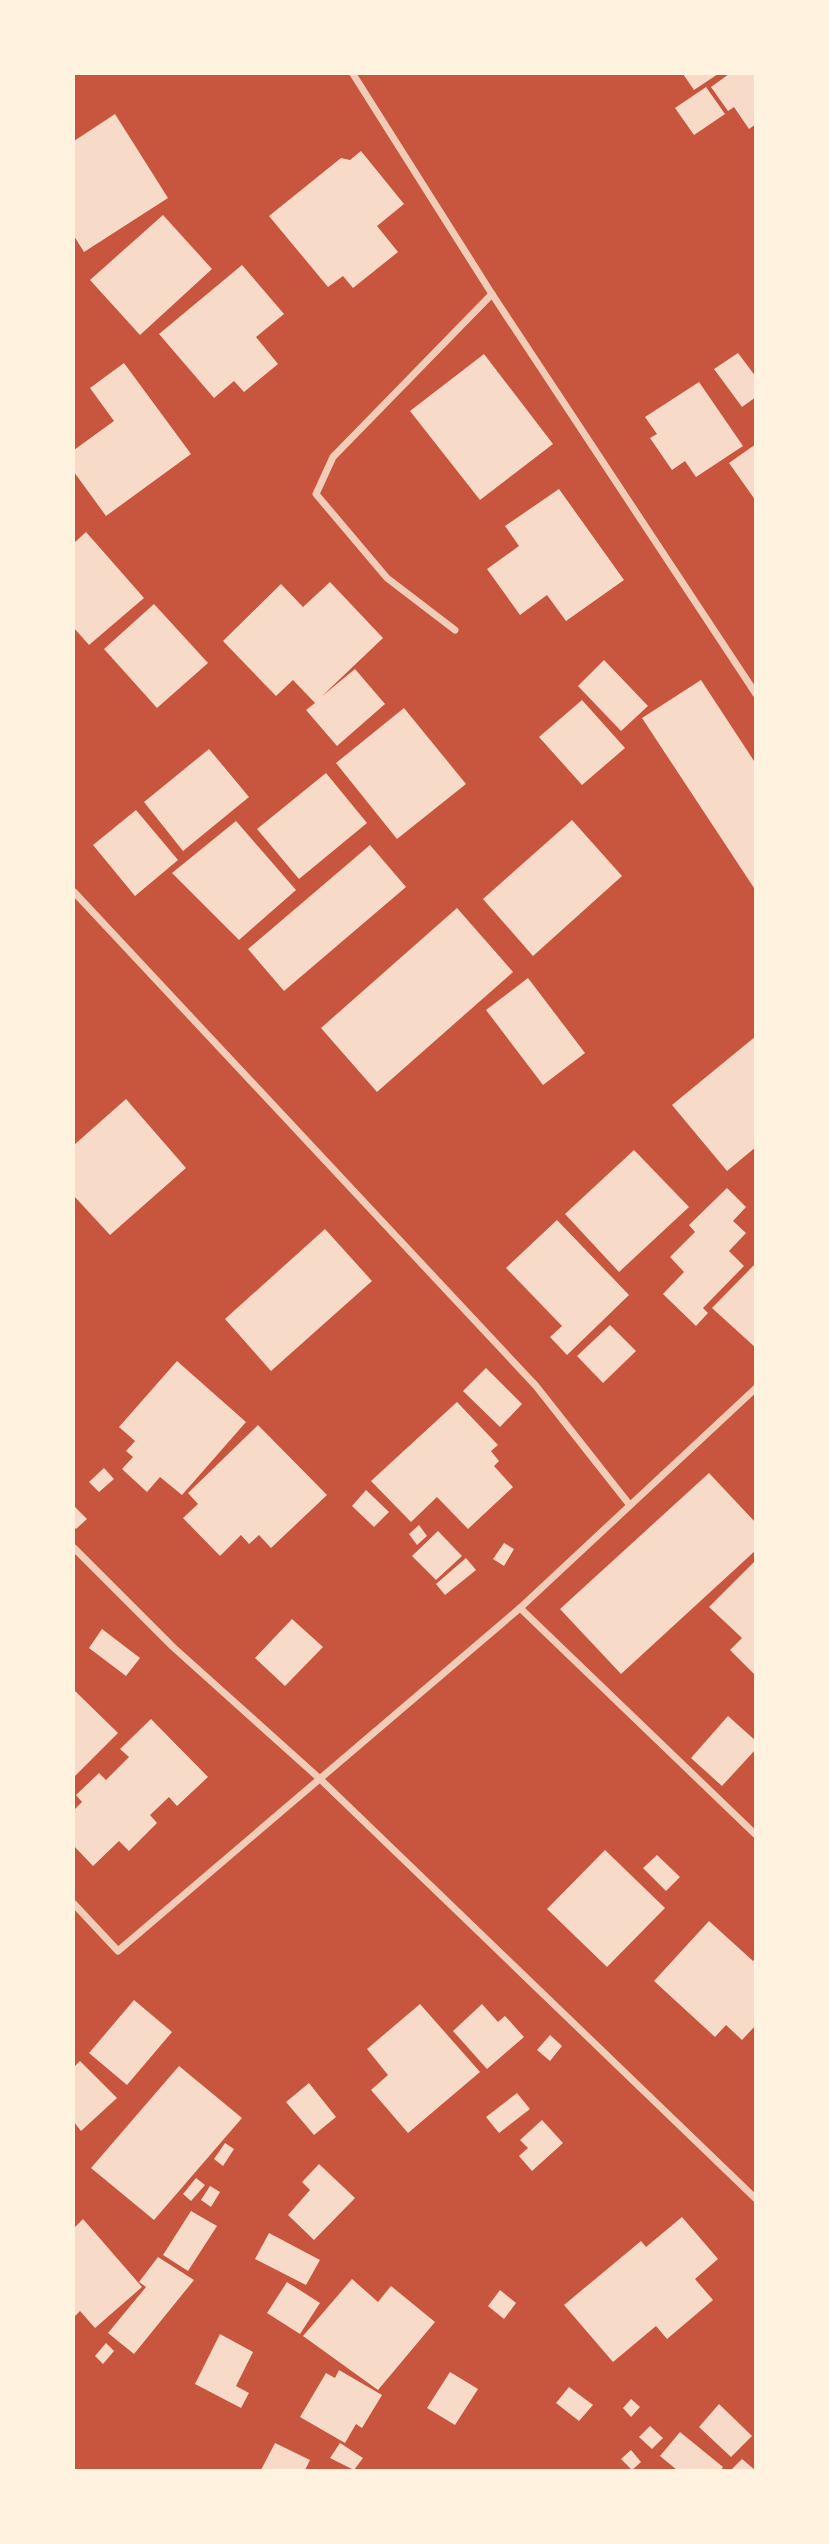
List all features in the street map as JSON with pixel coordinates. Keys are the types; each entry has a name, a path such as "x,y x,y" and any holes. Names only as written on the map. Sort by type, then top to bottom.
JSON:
{"street":[{"path":"353,74 492,294 755,694"},
{"path":"455,630 387,578 316,494 333,457 492,294"},
{"path":"74,892 536,1386 629,1504"},
{"path":"74,1904 118,1951 520,1608 755,1388"},
{"path":"74,1548 173,1647 319,1779 755,2199"},
{"path":"520,1608 755,1835"}],"building":[{"path":"683,74 718,74 694,90"},
{"path":"729,74 756,74 756,124 749,129 734,107 728,111 711,87"},
{"path":"706,87 725,114 694,135 675,108"},
{"path":"115,114 168,198 84,252 74,236 74,141"},
{"path":"361,151 404,204 377,226 398,252 353,288 343,276 328,287 269,216 341,158 350,160"},
{"path":"163,215 212,269 140,335 90,280"},
{"path":"242,265 284,314 256,337 278,364 244,392 234,381 214,398 159,334"},
{"path":"738,353 756,377 756,397 742,407 714,369"},
{"path":"484,354 553,444 480,500 410,411"},
{"path":"124,363 191,454 106,516 74,472 74,450 114,421 90,388"},
{"path":"699,382 743,446 696,477 685,461 672,470 650,438 657,434 645,417"},
{"path":"756,444 756,501 729,463"},
{"path":"559,489 624,580 566,621 547,595 520,615 487,569 519,546 505,526"},
{"path":"86,532 144,598 89,645 74,628 74,543"},
{"path":"330,582 383,638 321,697 355,669 385,704 337,746 306,710 315,703 293,680 276,696 223,641 281,584 303,607"},
{"path":"154,604 208,663 157,708 104,649"},
{"path":"604,660 648,706 621,731 578,686"},
{"path":"701,680 756,764 756,891 642,718"},
{"path":"582,700 625,748 582,785 539,737"},
{"path":"404,708 466,784 397,839 336,763"},
{"path":"209,749 249,797 183,851 144,802"},
{"path":"326,773 367,823 299,879 257,829"},
{"path":"136,810 178,860 135,896 93,845"},
{"path":"572,820 622,876 533,956 483,899"},
{"path":"236,821 296,890 239,940 172,873"},
{"path":"370,845 406,887 284,991 248,949"},
{"path":"457,908 513,972 377,1092 321,1028"},
{"path":"528,978 585,1053 543,1085 486,1010"},
{"path":"756,1036 756,1147 727,1171 672,1105"},
{"path":"126,1099 186,1168 110,1235 74,1196 74,1145"},
{"path":"634,1150 689,1207 619,1272 565,1214"},
{"path":"727,1188 746,1207 733,1221 746,1233 729,1251 744,1266 703,1308 708,1313 696,1326 663,1294 684,1272 670,1257 695,1232 689,1225"},
{"path":"557,1220 629,1295 567,1355 550,1337 562,1326 506,1268"},
{"path":"325,1229 372,1281 271,1371 225,1319"},
{"path":"756,1263 756,1348 712,1308"},
{"path":"610,1325 636,1351 603,1383 577,1356"},
{"path":"177,1361 246,1422 182,1495 160,1477 147,1492 122,1469 133,1457 126,1451 135,1441 119,1427"},
{"path":"486,1368 522,1404 500,1427 463,1391"},
{"path":"457,1402 498,1445 491,1451 499,1461 494,1466 513,1487 468,1529 437,1497 411,1522 371,1481"},
{"path":"258,1425 327,1495 271,1548 259,1535 249,1544 241,1535 220,1556 183,1518 198,1504 188,1493"},
{"path":"104,1468 114,1479 99,1492 89,1482"},
{"path":"709,1473 756,1523 756,1550 621,1674 560,1609"},
{"path":"366,1490 389,1512 374,1527 352,1506"},
{"path":"74,1506 87,1519 76,1529 74,1527"},
{"path":"419,1525 427,1536 417,1545 409,1534"},
{"path":"438,1531 462,1556 436,1580 412,1556"},
{"path":"504,1543 514,1549 504,1566 493,1559"},
{"path":"466,1558 476,1570 445,1595 436,1584"},
{"path":"756,1560 756,1676 730,1650 742,1638 709,1607"},
{"path":"292,1619 323,1647 285,1686 255,1658"},
{"path":"102,1629 140,1658 126,1676 89,1648"},
{"path":"74,1690 118,1733 74,1777"},
{"path":"728,1716 756,1741 756,1749 722,1786 691,1758"},
{"path":"151,1719 208,1777 177,1806 169,1797 150,1815 157,1823 129,1851 119,1841 93,1866 74,1846 74,1810 82,1802 76,1795 99,1773 106,1780 129,1757 120,1749"},
{"path":"605,1850 665,1908 607,1967 547,1909"},
{"path":"657,1855 680,1877 666,1891 643,1868"},
{"path":"709,1921 753,1961 756,1958 756,2025 742,2040 726,2025 715,2037 654,1981"},
{"path":"134,2000 172,2032 127,2085 89,2053"},
{"path":"420,2004 480,2072 408,2133 371,2090 388,2075 367,2049"},
{"path":"482,2004 498,2022 505,2016 524,2037 487,2069 453,2031"},
{"path":"550,2035 562,2046 550,2061 537,2050"},
{"path":"80,2061 117,2098 81,2131 74,2122 74,2067"},
{"path":"179,2066 242,2118 154,2220 91,2168"},
{"path":"309,2083 336,2117 314,2135 286,2102"},
{"path":"517,2093 530,2109 499,2133 486,2117"},
{"path":"542,2120 563,2143 532,2171 519,2156 528,2148 520,2140"},
{"path":"225,2143 234,2149 223,2166 214,2159"},
{"path":"319,2164 355,2198 314,2240 288,2215 310,2190 302,2182"},
{"path":"196,2178 205,2185 191,2201 183,2194"},
{"path":"210,2186 220,2192 211,2207 201,2200"},
{"path":"191,2211 217,2226 188,2271 163,2255"},
{"path":"682,2217 718,2259 695,2279 713,2300 667,2339 656,2326 613,2362 564,2305 641,2241 646,2247"},
{"path":"83,2219 142,2287 95,2328 80,2311 74,2317 74,2228"},
{"path":"269,2233 320,2260 306,2285 255,2259"},
{"path":"158,2257 194,2280 134,2354 108,2333 146,2287 139,2282"},
{"path":"352,2279 378,2302 391,2286 435,2322 378,2390 303,2336"},
{"path":"287,2282 320,2303 300,2334 267,2313"},
{"path":"500,2290 516,2303 504,2319 488,2306"},
{"path":"220,2334 253,2352 236,2386 249,2393 241,2408 195,2384"},
{"path":"106,2343 114,2351 103,2364 95,2356"},
{"path":"339,2370 382,2395 362,2428 356,2424 345,2443 300,2417 326,2373 335,2378"},
{"path":"450,2372 478,2389 455,2425 427,2408"},
{"path":"569,2387 593,2405 579,2421 556,2403"},
{"path":"631,2399 640,2407 631,2417 623,2408"},
{"path":"719,2404 752,2436 731,2457 699,2427"},
{"path":"650,2426 663,2438 652,2449 639,2437"},
{"path":"680,2432 723,2467 721,2470 677,2470 660,2456"},
{"path":"275,2443 310,2460 305,2470 261,2470"},
{"path":"340,2443 363,2458 354,2470 330,2458"},
{"path":"631,2450 641,2462 632,2470 621,2459"},
{"path":"742,2459 755,2470 731,2470"}]}
